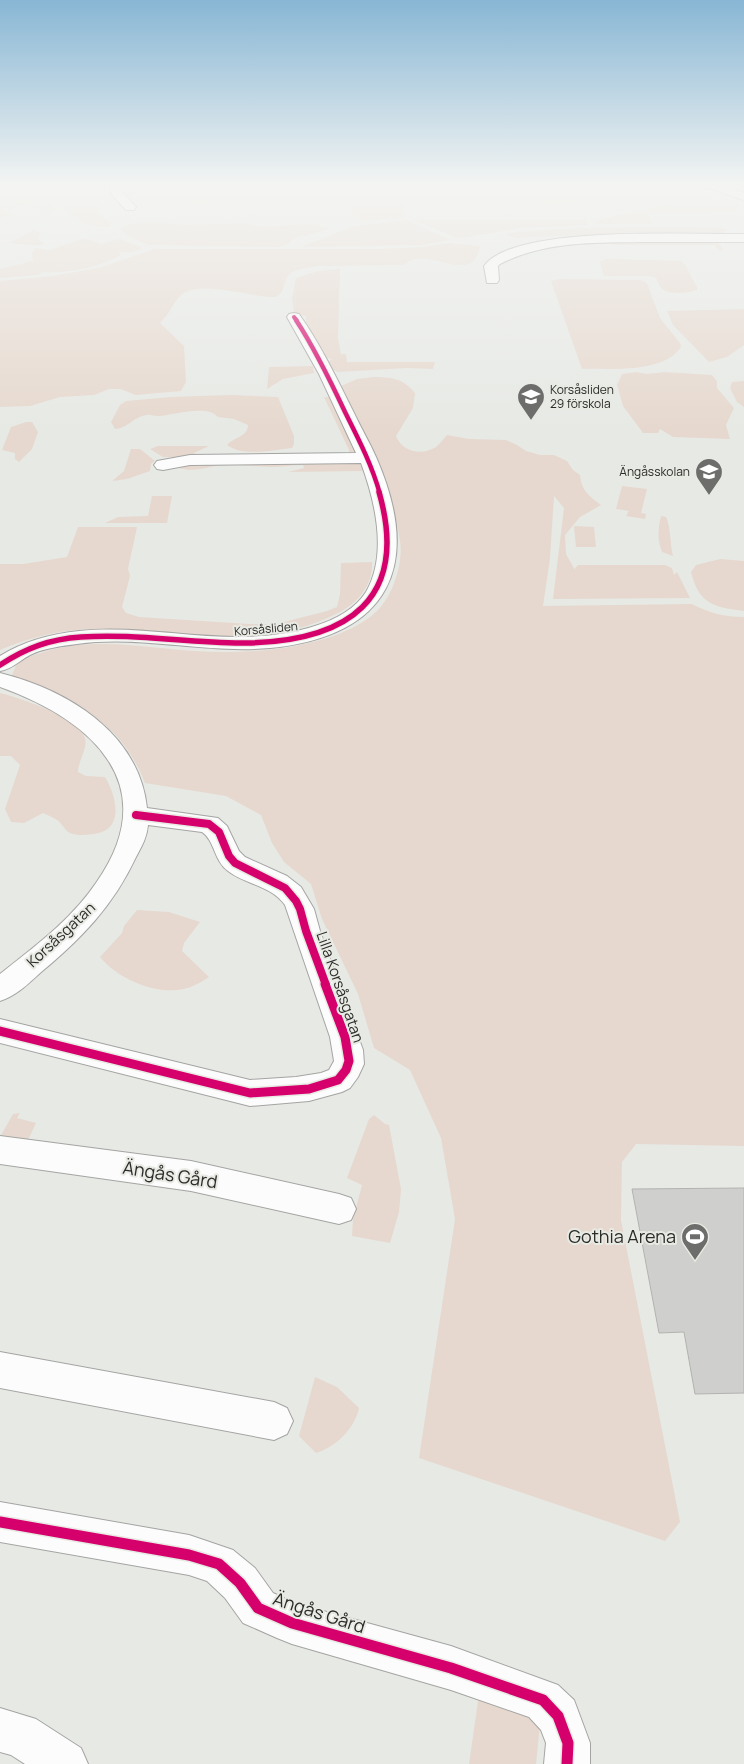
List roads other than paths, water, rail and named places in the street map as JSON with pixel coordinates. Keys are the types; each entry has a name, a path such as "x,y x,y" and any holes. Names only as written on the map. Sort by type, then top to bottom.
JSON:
{"street":[{"path":"492,265 492,280"},
{"name":"Korsåsliden","path":"0,665 24,650 75,637 101,636 257,643 305,636 351,618 367,605 378,591 386,560 387,532 375,473 329,377 294,316"},
{"path":"163,465 190,460 368,458"},
{"name":"Korsåsgatan","path":"0,680 60,704 90,725 111,744 126,769 131,783 136,815 134,834 119,867 100,899 61,938 0,990"},
{"name":"Lilla Korsåsgatan","path":"0,1031 250,1093 266,1093 328,1085 338,1080 344,1072 349,1064 345,1037 306,931 303,912 293,893 269,878 234,863 228,855 222,835 218,829 209,824 136,815"},
{"name":"Ängås Gård","path":"0,1150 190,1176 339,1209"},
{"path":"0,1370 274,1421"},
{"name":"Ängås Gård","path":"0,1522 190,1555 219,1564 240,1583 258,1608 292,1623 451,1668 543,1700 558,1716 568,1744 567,1764"},
{"path":"0,1730 20,1735 65,1764"}],"place":[{"name":"Korsåsliden 29 förskola","path":"531,421"},
{"name":"Ängåsskolan","path":"709,496"},
{"name":"Gothia Arena","path":"695,1261"}]}
